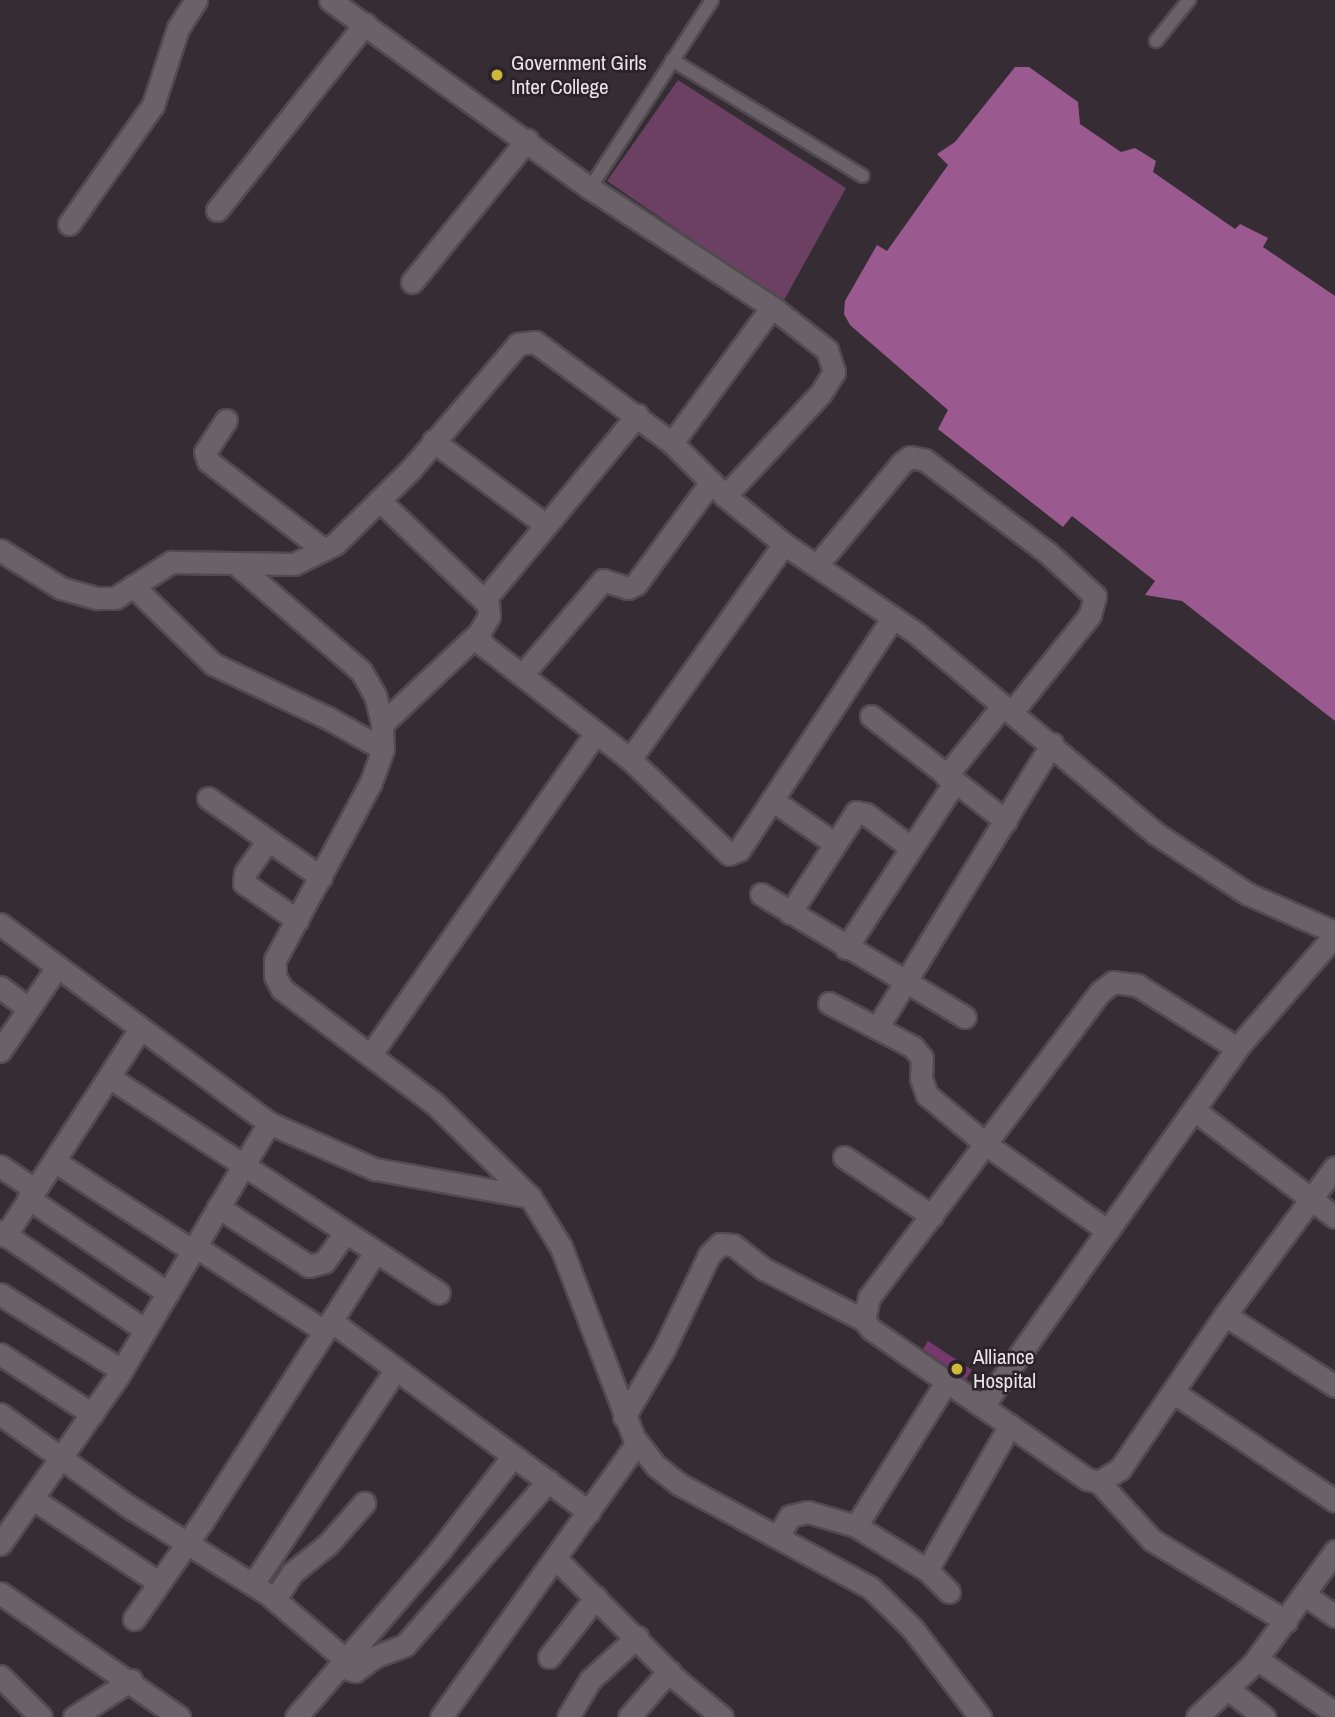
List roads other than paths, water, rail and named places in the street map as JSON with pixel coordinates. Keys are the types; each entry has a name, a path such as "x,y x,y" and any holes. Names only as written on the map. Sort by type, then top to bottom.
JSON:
{"street":[{"path":"69,224 153,105 178,28 196,0"},
{"path":"330,0 590,188 772,307 827,350 834,372 821,393 718,489 636,583 628,588 603,580 522,675"},
{"path":"217,210 365,24"},
{"path":"412,282 527,140"},
{"path":"672,443 772,307"},
{"path":"0,550 61,588 97,598 115,598 171,562 294,564 324,550 379,500 493,370 526,341 548,349 637,415 672,443 718,489 784,544 893,617 1052,744 1155,833 1212,874 1335,933 1237,1048 983,1406"},
{"path":"485,599 637,415"},
{"path":"226,420 205,452 208,461 324,550"},
{"path":"433,441 545,525"},
{"path":"817,565 902,463 910,457 925,460 1048,554 1095,596 1090,615 1008,708 950,780 846,948"},
{"path":"379,500 485,599 489,615 479,633 382,724"},
{"path":"630,759 784,544"},
{"path":"235,563 361,671 375,695 382,724 383,749 321,877 275,960 275,976 292,999 371,1054 472,1136 530,1197 561,1247 624,1417 637,1443 656,1466 679,1484 846,1572 892,1606 979,1717"},
{"path":"133,586 213,664 328,718 383,749"},
{"path":"479,633 482,645 630,759 729,854 738,850 893,617"},
{"path":"871,716 1006,821"},
{"path":"371,1054 596,733"},
{"path":"877,1028 1052,744"},
{"path":"208,798 321,877"},
{"path":"772,800 834,843"},
{"path":"790,913 834,843 859,812 909,846"},
{"path":"268,840 245,873 244,883 297,920"},
{"path":"761,894 846,948 965,1017"},
{"path":"0,924 269,1123 375,1169 530,1197"},
{"path":"0,1051 57,967"},
{"path":"864,1320 869,1297 987,1145 1100,992 1113,982 1137,985 1237,1048"},
{"path":"0,987 29,1009"},
{"path":"829,1003 918,1051 927,1095 987,1145 1108,1231"},
{"path":"140,1029 3,1234 145,1330"},
{"path":"109,1077 374,1254 439,1293"},
{"path":"1194,1110 1335,1217"},
{"path":"0,1544 121,1370 269,1123"},
{"path":"844,1157 932,1216"},
{"path":"54,1161 396,1370 589,1512"},
{"path":"0,1167 30,1193 168,1293"},
{"path":"1099,1482 1121,1469 1224,1315 1335,1167"},
{"path":"218,1207 309,1266 324,1262 344,1234"},
{"path":"624,1417 664,1349 709,1255 720,1244 733,1244 764,1269 864,1320 1087,1479 1099,1482 1152,1540 1286,1621"},
{"path":"134,1619 188,1542 374,1254"},
{"path":"0,1294 121,1370"},
{"path":"1224,1315 1335,1385"},
{"path":"0,1354 92,1414"},
{"path":"253,1584 396,1370"},
{"path":"856,1526 947,1381"},
{"path":"1173,1392 1335,1501"},
{"path":"0,1414 275,1599 344,1664 355,1671 374,1657 405,1645 548,1481"},
{"path":"927,1570 1010,1425"},
{"path":"441,1717 637,1443"},
{"path":"296,1717 344,1664 513,1456"},
{"path":"33,1499 158,1582"},
{"path":"275,1599 292,1573 328,1544 364,1503"},
{"path":"778,1536 790,1517 808,1513 856,1526 927,1570 948,1592"},
{"path":"1197,1717 1257,1659 1334,1554"},
{"path":"555,1558 669,1671 722,1717"},
{"path":"0,1593 131,1680 178,1717"},
{"path":"1305,1595 1335,1616"},
{"path":"549,1657 596,1597"},
{"path":"568,1717 590,1680 637,1637"},
{"path":"1257,1659 1335,1713"},
{"path":"629,1717 669,1671"},
{"path":"0,1676 41,1717"},
{"path":"88,1713 131,1680"},
{"path":"1228,1689 1264,1717"}],"lane":[{"path":"590,188 712,0"},
{"path":"1156,41 1189,0"},
{"path":"672,61 863,176"}],"place":[{"name":"Government Girls Inter College","path":"497,75"},
{"name":"Alliance Hospital","path":"957,1369"}]}
